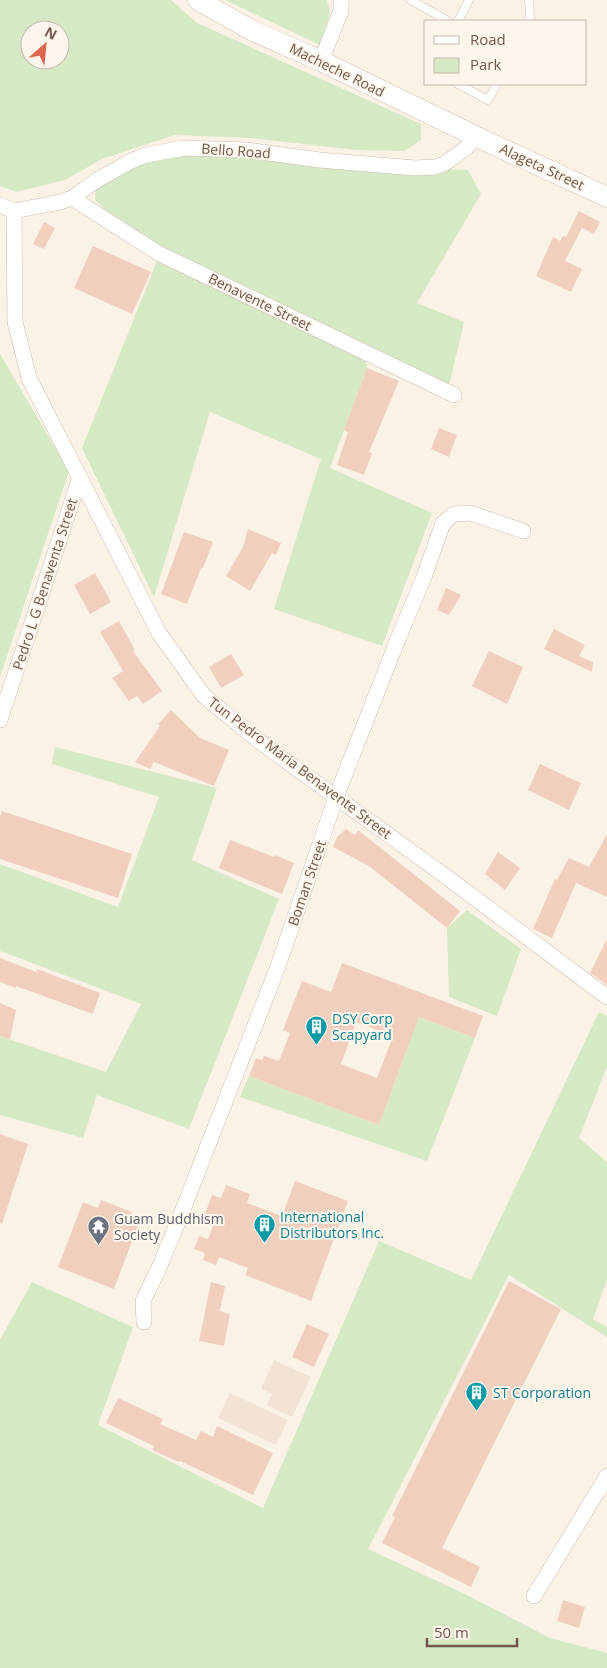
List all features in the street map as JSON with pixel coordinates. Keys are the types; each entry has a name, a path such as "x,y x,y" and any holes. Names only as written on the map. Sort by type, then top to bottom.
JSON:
{"main road":[{"name":"Macheche Road","path":"198,0 253,31 321,61 477,137"},
{"name":"Alageta Street","path":"477,137 607,197"}],"street":[{"path":"321,61 341,12 340,0"},
{"name":"Bello Road","path":"14,211 72,198 97,180 132,161 146,155 184,148 247,150 320,160 415,168 435,167 444,164 466,148 477,137"},
{"name":"Benavente Street","path":"72,198 158,253 454,395"},
{"path":"0,204 14,211"},
{"name":"Tun Pedro Maria Benavente Street","path":"14,211 15,322 29,378 159,633 204,696 264,745 607,997"},
{"name":"Pedro L G Benaventa Street","path":"0,720 80,477"},
{"name":"Boman Street","path":"144,1322 143,1301 180,1217 277,969 336,797 424,577 443,523 454,514 470,513 523,531"},
{"path":"534,1596 607,1476"}],"lane":[{"path":"411,0 446,20"},
{"path":"459,20 469,0"},
{"path":"529,0 529,20"},
{"path":"460,85 488,100 496,85"}],"shaded area":[{"path":"274,1360 311,1377 292,1417 267,1405 272,1394 261,1389"},
{"path":"230,1393 288,1420 276,1445 218,1418"}],"green space":[{"path":"0,0 171,0 197,23 421,124 421,140 405,151 356,150 250,138 175,135 102,159 65,180 16,192 0,186"},
{"path":"225,0 327,0 330,13 320,45"},
{"path":"167,151 225,157 320,160 415,168 468,170 481,194 417,303 464,322 449,386 195,267 116,220 95,200 96,185"},
{"path":"157,261 366,357 367,368 330,468 432,513 382,646 274,609 321,459 210,412 154,597 82,448"},
{"path":"0,354 69,471 0,677"},
{"path":"55,747 217,788 192,860 279,899 189,1129 97,1095 83,1138 0,1115 0,1036 106,1072 141,1004 0,951 0,864 118,907 159,797 52,764"},
{"path":"467,910 521,949 497,1016 449,997 447,928"},
{"path":"599,1012 607,1016 607,1067 579,1138 607,1162 607,1279 593,1319 607,1327 607,1337 509,1275 368,1549 465,1594 550,1638 607,1653 607,1668 0,1668 0,1340 32,1282 133,1327 98,1425 263,1508 379,1241 471,1280"},
{"path":"419,1017 475,1038 427,1161 240,1097 249,1076 379,1125"}],"building":[{"path":"579,211 600,222 594,234 582,228 565,261 582,269 571,292 536,276 553,237 560,241 563,236 566,237"},
{"path":"44,222 55,228 44,249 33,244"},
{"path":"93,246 151,272 132,314 74,288"},
{"path":"367,368 399,381 369,452 372,453 364,475 337,465 348,432 344,430"},
{"path":"439,428 457,435 449,457 431,449"},
{"path":"248,529 281,543 276,555 272,553 250,591 226,576 243,547"},
{"path":"184,532 213,542 187,604 161,594"},
{"path":"95,573 111,602 90,614 74,585"},
{"path":"446,588 461,595 449,615 437,610"},
{"path":"119,621 135,650 133,651 162,691 143,704 137,696 129,701 112,678 123,671 100,632"},
{"path":"554,629 585,645 579,656 593,662 592,672 544,649"},
{"path":"489,651 523,667 507,704 472,686"},
{"path":"231,654 244,675 221,688 209,667"},
{"path":"171,710 200,738 229,750 214,786 154,762 150,769 135,762 160,726 158,724"},
{"path":"540,764 581,783 569,810 528,790"},
{"path":"2,811 132,854 118,898 0,859 0,816"},
{"path":"346,829 355,835 358,830 460,911 447,928 369,866 333,847 337,837"},
{"path":"607,834 607,897 576,883 552,938 533,929 555,879 557,880 569,858 589,867"},
{"path":"230,840 294,863 282,894 219,868"},
{"path":"498,852 520,868 505,890 485,874"},
{"path":"607,939 607,985 590,973"},
{"path":"0,958 36,972 37,969 100,993 93,1014 0,982"},
{"name":"DSY Corp Scapyard","path":"342,963 483,1016 475,1038 419,1017 379,1125 249,1076 256,1058 262,1060 264,1056 279,1061 290,1033 283,1030 302,981 331,992","holes":["356,1022 393,1036 377,1078 341,1064"]},
{"path":"0,1003 16,1010 10,1039 0,1036"},
{"path":"0,1134 28,1144 2,1224 0,1223"},
{"name":"International Distributors Inc.","path":"295,1181 348,1201 311,1301 245,1275 248,1268 219,1257 216,1265 203,1260 205,1253 194,1249 199,1236 208,1239 215,1221 204,1217 212,1195 221,1198 226,1185 250,1194 247,1203 282,1216"},
{"name":"Guam Buddhism Society","path":"101,1200 132,1212 129,1221 138,1225 114,1289 58,1267 83,1202 98,1208"},
{"name":"ST Corporation","path":"509,1281 561,1309 442,1548 480,1567 471,1587 382,1543 395,1517 392,1516"},
{"path":"211,1282 225,1286 220,1311 230,1314 224,1346 199,1341"},
{"path":"307,1324 329,1334 314,1367 292,1357"},
{"path":"118,1398 163,1419 160,1424 196,1440 201,1431 213,1437 217,1426 273,1453 253,1495 152,1450 154,1446 106,1423"},
{"path":"563,1600 585,1607 579,1628 557,1621"}],"place":[{"name":"DSY Corp Scapyard","path":"316,1046"},
{"name":"International Distributors Inc.","path":"264,1244"},
{"name":"Guam Buddhism Society","path":"98,1246"},
{"name":"ST Corporation","path":"477,1412"}]}
